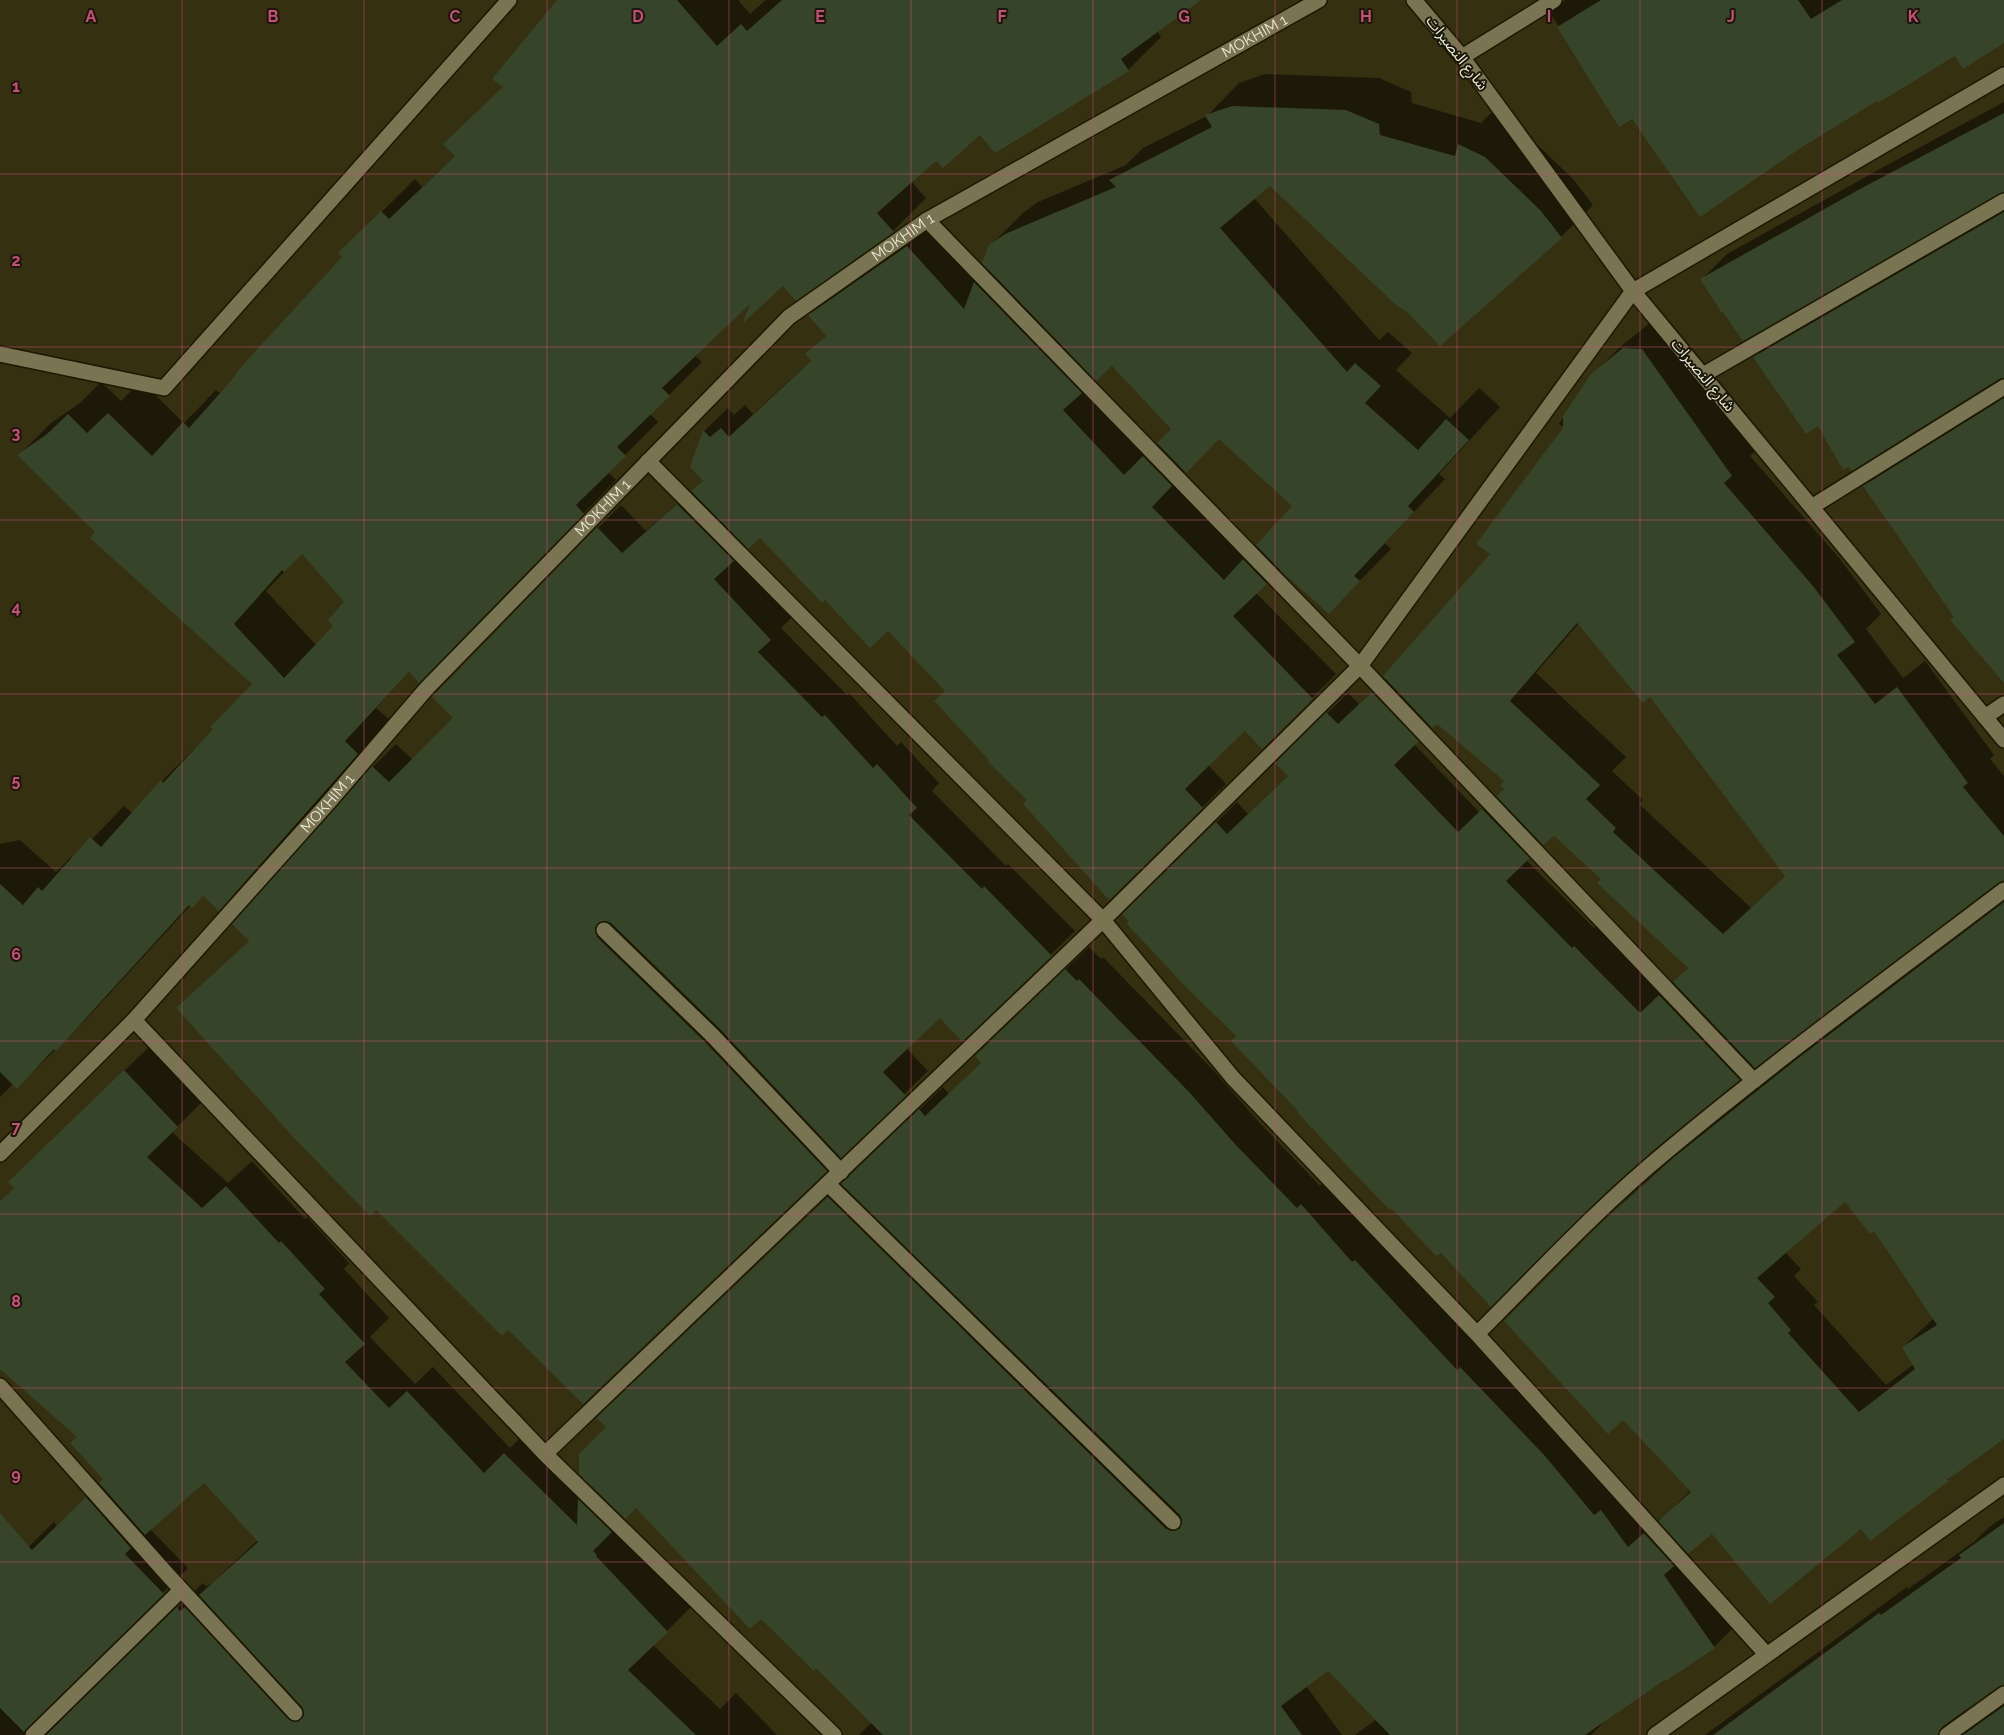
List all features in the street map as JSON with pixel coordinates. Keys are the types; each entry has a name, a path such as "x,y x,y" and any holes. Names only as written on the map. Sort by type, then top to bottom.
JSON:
{"street":[{"path":"0,354 164,388 509,0"},
{"name":"MOKHIM 1","path":"0,1154 134,1020 329,802 427,688 789,317 926,220 1318,0"},
{"name":"شارع النصيرات","path":"1414,0 1462,57 1633,291 1813,506 2004,740"},
{"path":"1462,57 1554,0"},
{"path":"545,1454 1103,920 1360,666 1633,291 2004,75"},
{"path":"1703,375 2004,201"},
{"path":"926,220 1360,666 1754,1081"},
{"path":"1813,506 2004,387"},
{"path":"648,461 1103,920 1232,1078 1477,1334 1767,1655"},
{"path":"1985,717 2004,704"},
{"path":"1477,1334 1598,1211 1666,1151 1754,1081 2004,890"},
{"path":"604,930 714,1036 841,1172"},
{"path":"134,1020 545,1454 834,1735"},
{"path":"828,1184 1173,1522"},
{"path":"0,1386 181,1590 295,1713"},
{"path":"1655,1735 2004,1485"},
{"path":"33,1735 181,1590"},
{"path":"1947,1735 2004,1694"}],"building":[{"path":"557,0 677,0 717,46 741,24 747,31 782,0 1201,0 1121,59 1129,71 995,153 980,135 943,168 936,161 877,213 894,232 796,301 783,286 743,323 750,304 662,388 670,396 617,447 626,456 576,505 584,514 419,683 409,672 345,741 358,754 219,911 203,896 192,908 189,905 56,1051 54,1049 17,1089 0,1072 0,884 23,905 38,887 42,891 90,837 101,847 161,780 163,783 213,729 210,727 252,684 90,538 95,532 17,455 47,434 68,414 87,433 108,413 152,456 183,422 189,428 241,367 342,257 338,253 381,211 389,219 455,156 443,144 503,87 492,79","holes":["302,554 344,602 328,620 333,626 284,678 234,624 282,570 284,572"]},
{"path":"1601,0 1798,0 1811,19 1842,0 2004,0 2004,43 1963,69 1955,56 1799,149 1700,217 1632,119 1619,127 1557,27"},
{"path":"1232,106 1346,110 1379,124 1380,135 1455,156 1458,144 1485,157 1541,211 1562,238 1440,346 1407,312 1395,304 1270,186 1220,228 1347,372 1355,363 1381,386 1365,403 1418,450 1446,419 1469,440 1408,506 1414,512 1354,576 1360,581 1329,614 1281,571 1256,545 1292,506 1219,439 1186,473 1157,443 1171,429 1112,366 1096,381 982,263 989,245 1005,234 1116,187 1109,180 1212,127 1205,115"},
{"path":"2004,113 2004,192 1743,341 1700,279 1860,189"},
{"path":"2004,212 2004,378 1999,379 1852,471 1849,467 1843,470 1818,426 1806,434 1753,357"},
{"path":"907,246 964,309 974,282 1082,393 1063,410 1124,475 1143,456 1172,486 1152,507 1224,580 1243,559 1267,584 1233,616 1313,699 1262,749 1245,731 1185,789 1203,808 1109,900 1023,804 1027,800 988,762 989,760 934,701 945,691 888,631 870,648 825,600 822,603 760,538 748,549 691,491 703,481 690,467 703,430 710,437 721,428 729,437 811,361 805,354 826,336 808,315"},
{"path":"1623,348 1642,349 1732,476 1724,483 1813,586 1855,642 1837,655 1875,704 1897,687 1968,783 1963,787 2004,836 2004,881 1998,883 1755,1068 1673,982 1688,968 1597,883 1601,879 1554,836 1543,845 1496,796 1504,789 1500,785 1504,781 1437,724 1432,728 1383,676 1490,554 1476,544 1563,428 1563,416 1591,374","holes":["1577,623 1643,703 1650,697 1785,876 1723,934 1613,832 1616,828 1586,799 1600,785 1510,701"]},
{"path":"2004,398 2004,683 1950,620 1954,617 1863,486"},
{"path":"677,504 734,561 714,579 771,640 758,652 822,717 825,715 873,768 877,764 917,808 909,815 982,889 984,886 1052,956 962,1042 940,1018 883,1072 906,1096 841,1158 720,1029 611,923 606,921 598,923 595,928 597,937 706,1043 827,1171 583,1404 508,1330 502,1336 376,1210 370,1216 295,1139 176,1008 249,941 232,924 372,766 389,782 453,718 432,697 597,527 622,553"},
{"path":"1372,692 1419,741 1394,765 1458,832 1482,809 1530,858 1506,881 1640,1013 1659,995 1740,1080 1661,1144 1611,1188 1491,1307 1441,1253 1436,1256 1391,1208 1390,1210 1352,1171 1231,1041 1236,1036 1185,986 1127,924 1129,922 1122,914 1216,822 1227,834 1288,776 1275,763 1326,712 1338,724"},
{"path":"2004,902 2004,1439 1947,1480 1949,1481 1870,1541 1861,1529 1770,1604 1712,1534 1688,1554 1658,1521 1691,1492 1623,1420 1608,1434 1504,1321 1600,1224 1673,1158 1797,1059","holes":["1845,1202 1870,1234 1874,1231 1937,1325 1902,1347 1915,1369 1859,1412 1788,1333 1791,1330 1768,1303 1775,1297 1757,1278"]},
{"path":"1065,969 1077,981 1079,979 1190,1093 1235,1144 1297,1208 1301,1204 1352,1262 1355,1260 1457,1370 1460,1367 1545,1456 1594,1515 1601,1510 1628,1547 1644,1533 1674,1566 1664,1575 1715,1648 1585,1735 1390,1735 1328,1671 1281,1706 1302,1735 883,1735 816,1668 814,1671 761,1619 750,1629 636,1508 625,1519 579,1474 579,1454 606,1427 596,1418 828,1197 1166,1529 1175,1531 1180,1528 1182,1520 1180,1515 841,1184 919,1109 925,1116 981,1063 975,1056"},
{"path":"124,1070 178,1127 147,1157 202,1208 226,1186 279,1243 281,1241 325,1289 319,1294 365,1344 345,1362 389,1408 407,1391 484,1473 504,1453 577,1525 578,1499 612,1532 593,1551 668,1632 628,1670 696,1735 46,1735 177,1607 180,1611 185,1607 288,1719 298,1722 304,1715 302,1707 199,1595 258,1542 204,1483 145,1535 99,1483 103,1479 70,1443 77,1437 0,1369 0,1201 14,1188 8,1182"},
{"path":"86,1497 131,1548 125,1554 164,1594 24,1732 0,1708 0,1513 32,1550"},
{"path":"2004,1523 2004,1685 1999,1686 1942,1727 1938,1735 1713,1735 1879,1613 1881,1615 1961,1558 1959,1555"},
{"path":"2004,1706 2004,1735 1963,1735"}]}
